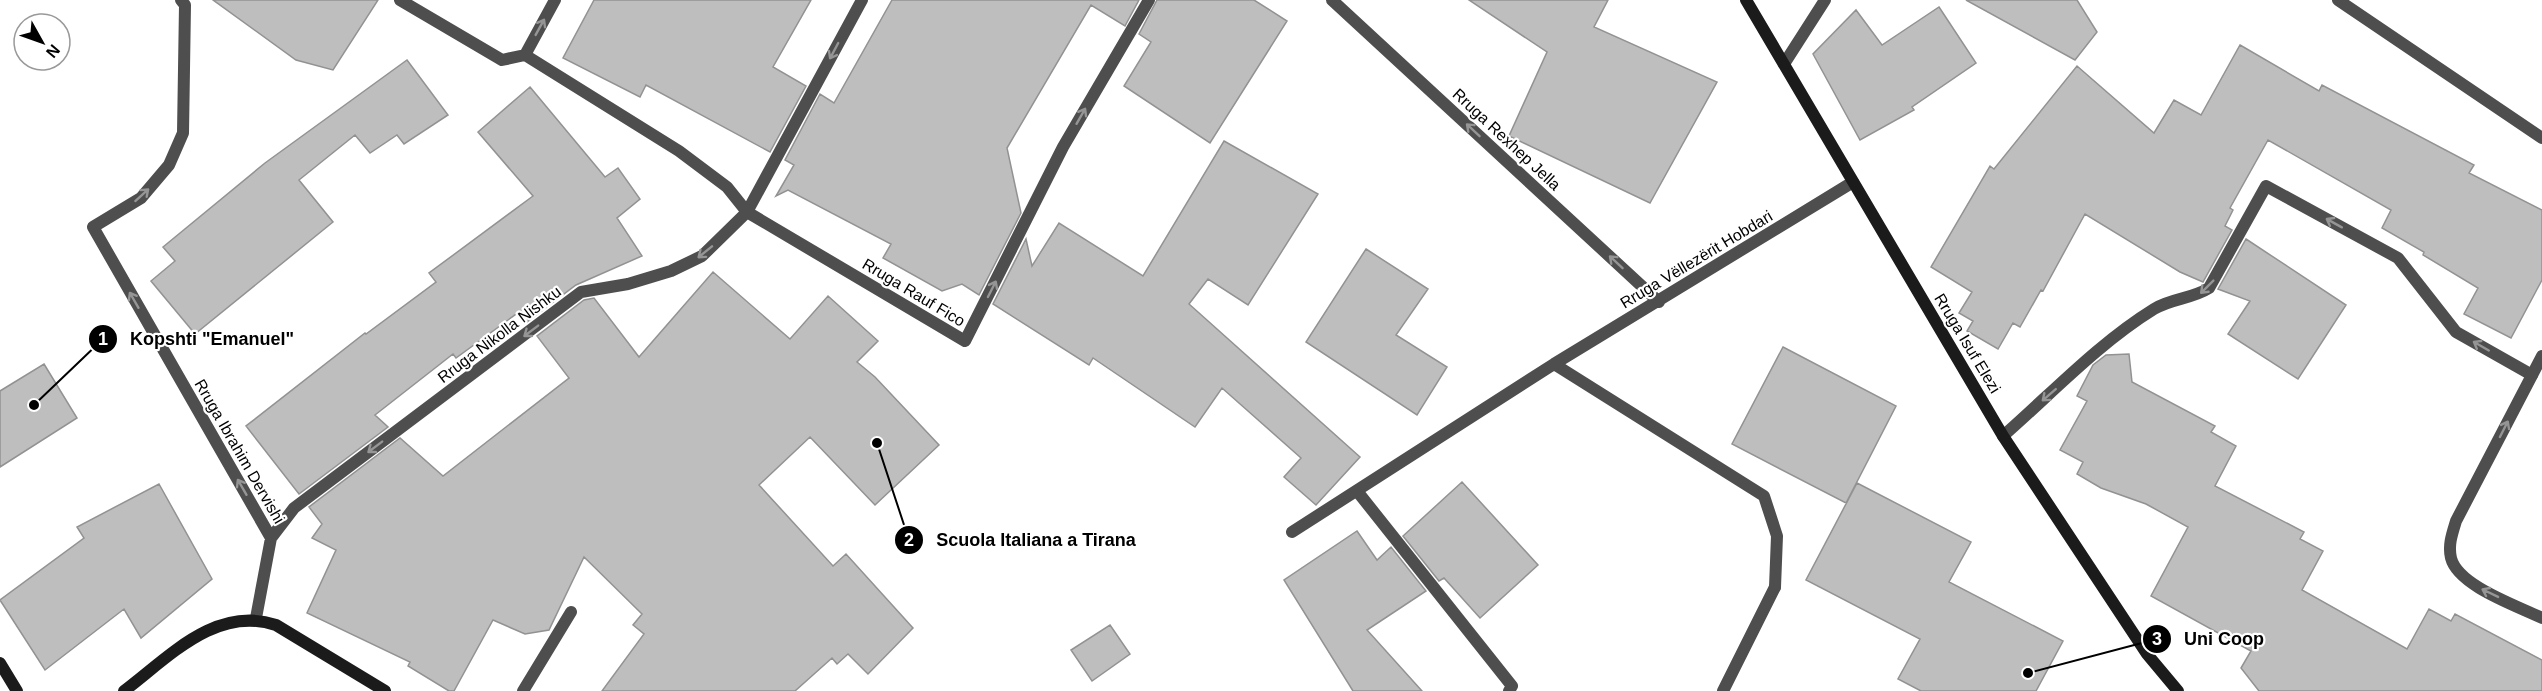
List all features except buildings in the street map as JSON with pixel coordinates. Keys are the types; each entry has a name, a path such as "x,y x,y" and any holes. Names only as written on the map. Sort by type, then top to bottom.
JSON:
{"main road":[{"name":"Rruga Isuf Elezi","path":"1746,0 2004,436 2107,596 2174,690"},
{"path":"124,691 212,628 234,620 256,618 276,625 385,691"},
{"path":"0,663 16,690"}],"street":[{"path":"400,0 502,60 525,55 555,0"},
{"name":"Rruga Nikolla Nishku","path":"271,538 294,507 581,292 628,284 682,266 702,256 747,212 862,0"},
{"name":"Rruga Rauf Fico","path":"525,55 679,152 727,187 747,212 965,341 1063,147 1149,0"},
{"name":"Rruga Rexhep Jella","path":"1332,0 1659,302"},
{"path":"1784,63 1825,0"},
{"path":"2338,0 2542,138"},
{"name":"Rruga Ibrahim Dervishi","path":"185,2 183,133 169,165 141,198 93,227 271,538 256,618"},
{"name":"Rruga Vëllezërit Hobdari","path":"1292,532 1554,364 1853,182"},
{"path":"2004,436 2126,328 2156,308 2174,300 2196,296 2209,288 2266,186 2398,258 2456,332 2532,375"},
{"path":"2542,356 2456,521 2450,542 2452,560 2461,575 2476,586 2542,618"},
{"path":"1554,364 1764,496 1777,537 1775,587 1723,691"},
{"path":"1357,491 1512,686 1509,691"},
{"path":"523,691 571,612"}],"place":[{"name":"Kopshti \"Emanuel\"","path":"34,405"},
{"name":"Scuola Italiana a Tirana","path":"877,443"},
{"name":"Uni Coop","path":"2028,673"}]}
